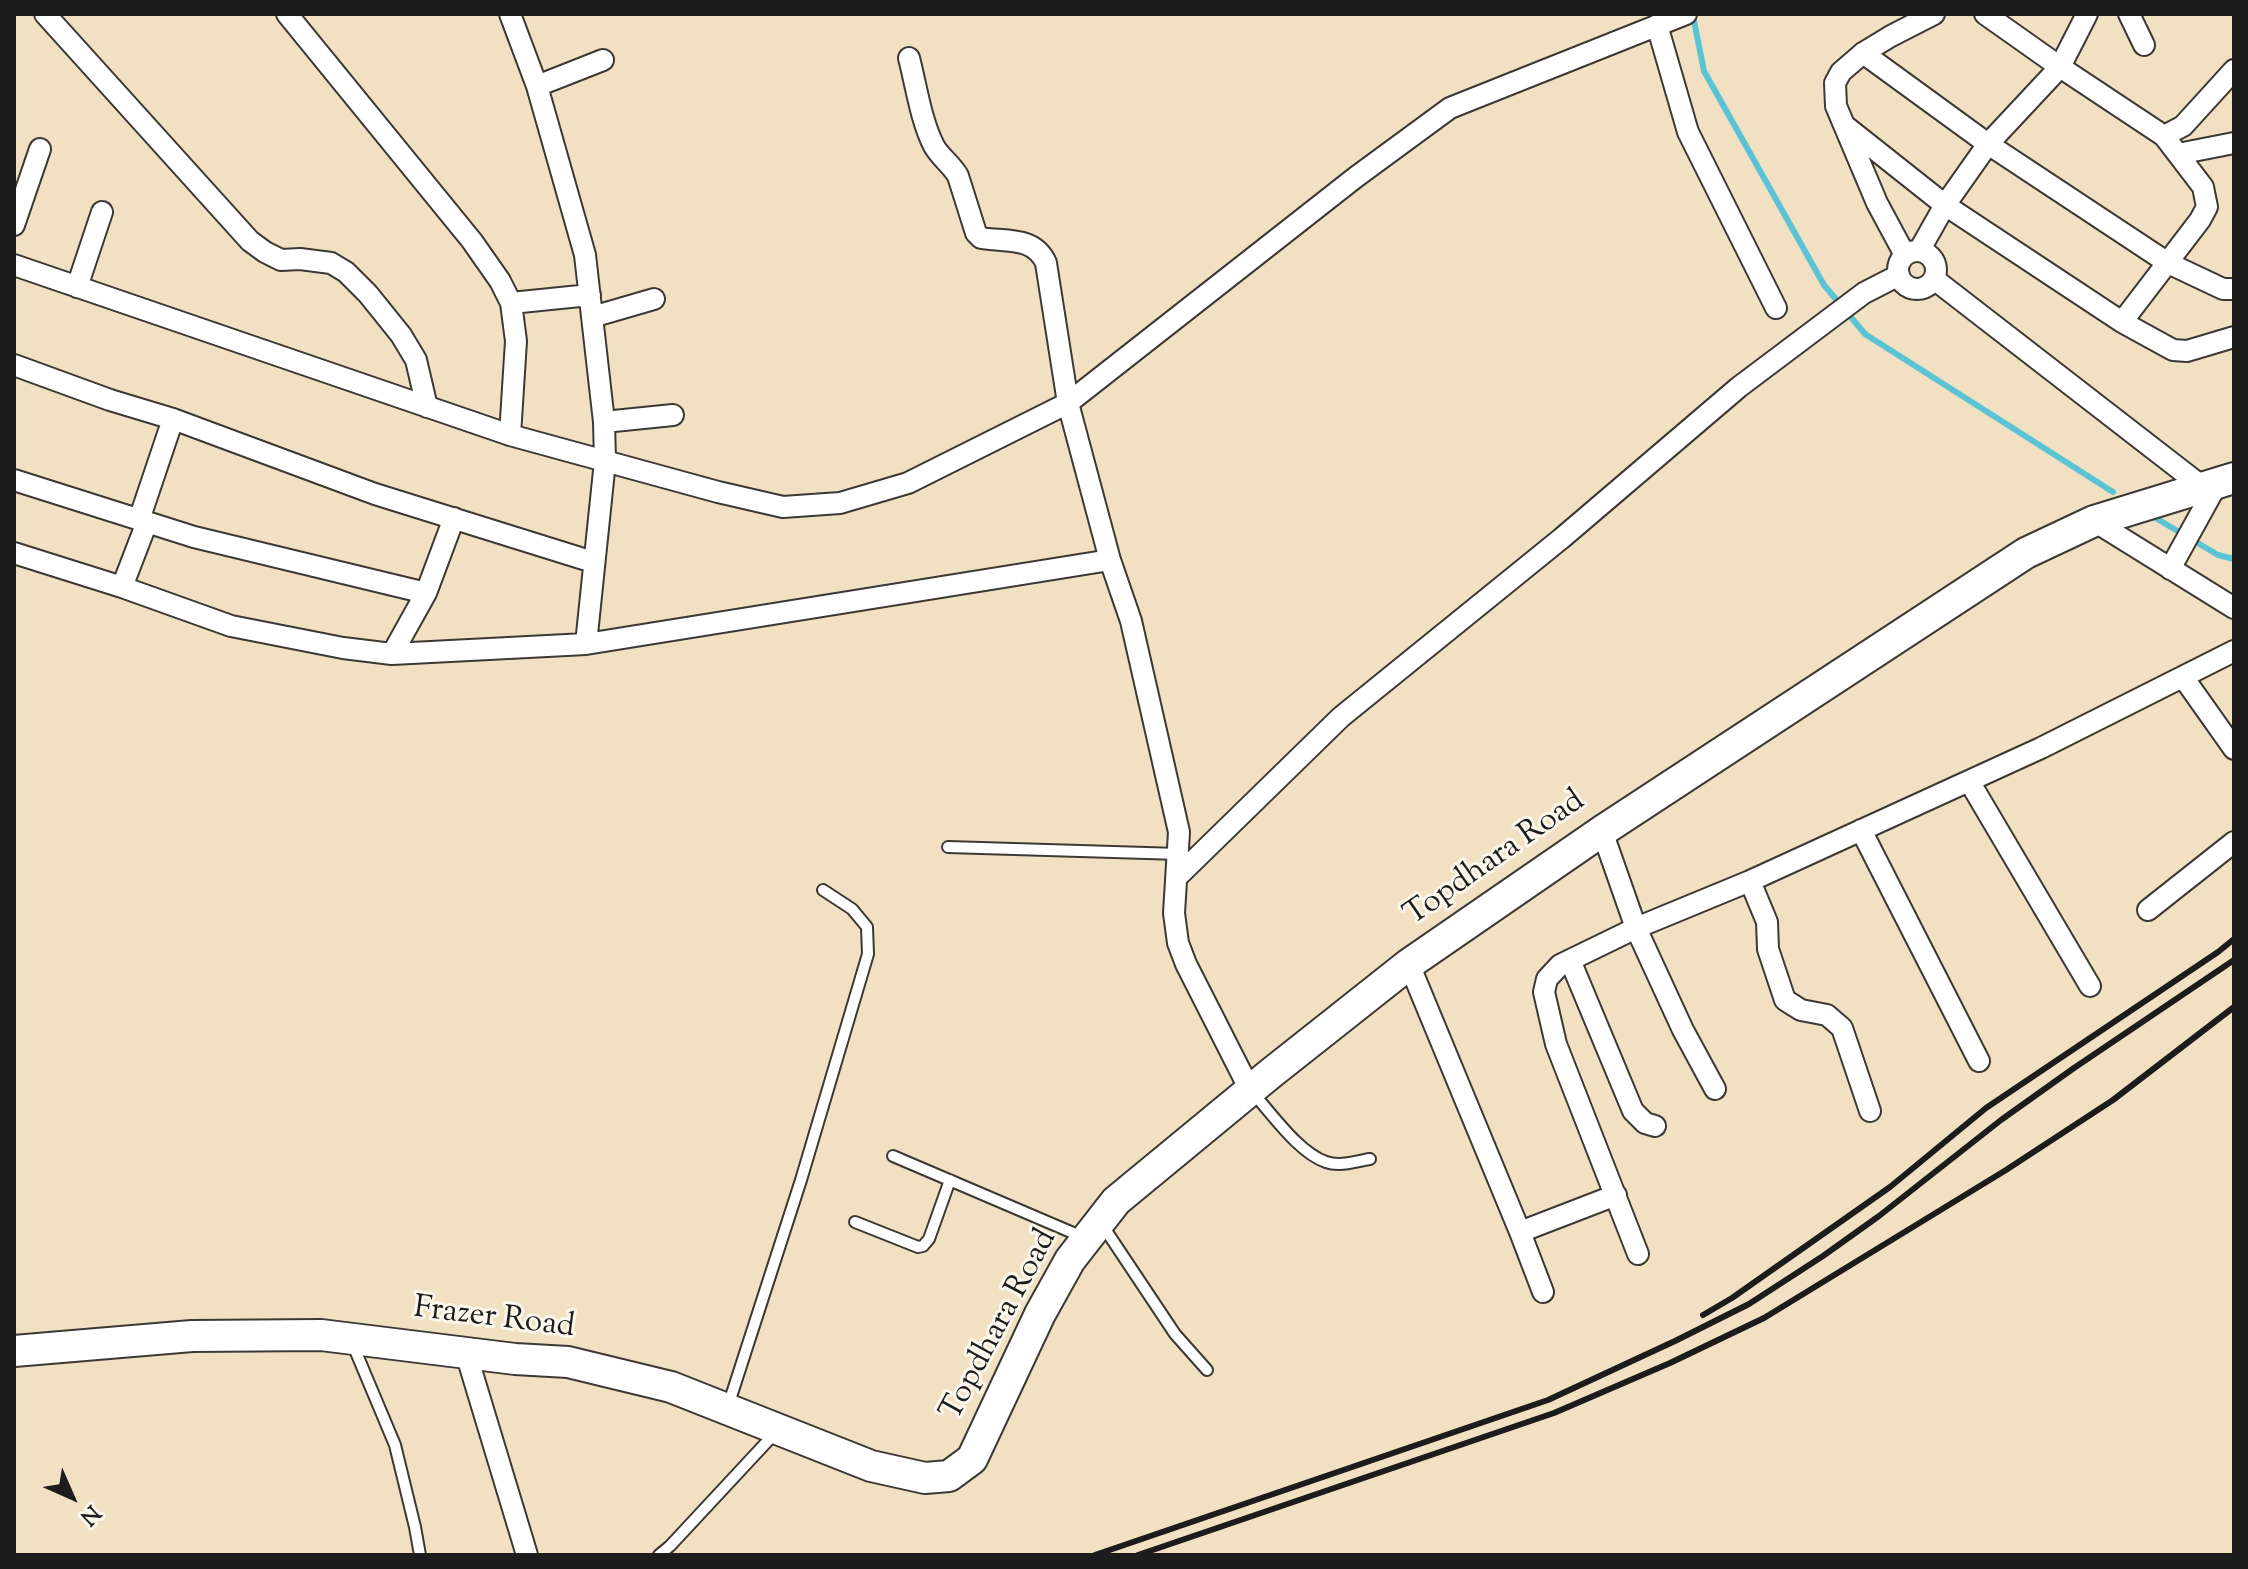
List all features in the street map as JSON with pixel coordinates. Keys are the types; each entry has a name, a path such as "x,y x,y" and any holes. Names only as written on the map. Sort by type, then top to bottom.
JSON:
{"street":[{"path":"45,14 250,241 281,260 331,263 346,272 368,294 401,335 416,360 427,407"},
{"path":"287,14 472,241 500,281 511,303 516,341 510,435"},
{"path":"510,14 537,86 585,255 590,295 604,422 605,461 586,644"},
{"path":"14,265 510,435 783,507 840,503 908,483 1068,403 1356,177 1450,108 1683,14"},
{"path":"1912,253 1877,203 1836,106 1835,83 1841,72 1863,53 1934,14"},
{"path":"1985,14 2164,136 2203,187 2207,207 2200,220 2122,322"},
{"path":"1912,253 1926,252 1932,257 1936,271 1934,279 1923,288 1908,287 1898,268 1912,253 1988,144 2060,67 2087,14"},
{"path":"2129,14 2144,45"},
{"path":"1657,25 1688,132 1776,308"},
{"path":"1863,53 1988,144 2168,263 2223,289 2234,289"},
{"path":"909,58 928,131 935,148 958,176 976,233 981,238 1022,242 1034,247 1046,263 1068,403 1110,560 1131,621 1179,832 1174,913 1178,943 1250,1090"},
{"path":"537,86 603,60"},
{"path":"2164,136 2183,126 2234,70"},
{"path":"1844,125 1945,205 2122,322 2173,350 2187,351 2234,337"},
{"path":"2178,154 2234,143"},
{"path":"14,225 40,149"},
{"path":"77,287 102,212"},
{"path":"1177,877 1341,717 1562,538 1739,387 1864,293 1899,275"},
{"path":"1934,279 2214,491 2170,569"},
{"path":"511,303 590,295"},
{"path":"592,317 654,299"},
{"path":"14,365 173,419 375,494 593,562"},
{"path":"604,422 673,415"},
{"path":"122,587 173,419"},
{"path":"14,480 194,537 426,593"},
{"name":"Topdhara Road","path":"949,1476 972,1459 1040,1314 1070,1260 1116,1201 1409,964 1602,831 2026,553 2094,521 2214,491"},
{"path":"392,654 426,593 454,518"},
{"path":"2094,521 2234,608"},
{"path":"14,553 231,626 343,648 392,654 586,644 1110,560"},
{"path":"1638,1254 1556,1044 1544,992 1547,979 1560,965 1636,928 1750,881 2041,748 2234,651"},
{"path":"2183,677 2234,749"},
{"path":"1969,781 2090,986"},
{"path":"1861,830 1979,1061"},
{"path":"1602,831 1636,928 1683,1030 1715,1089"},
{"path":"2148,910 2234,842"},
{"path":"1750,881 1767,922 1768,949 1785,1000 1801,1010 1827,1015 1842,1028 1870,1111"},
{"path":"1570,960 1633,1111 1645,1123 1655,1126"},
{"path":"1409,964 1543,1292"},
{"path":"1520,1232 1616,1195"},
{"name":"Frazer Road","path":"14,1351 192,1336 321,1335 515,1359 568,1362 671,1387 871,1466 925,1478 949,1476"},
{"path":"466,1353 527,1555"}],"lane":[{"path":"948,847 1179,854"},
{"path":"727,1409 801,1180 868,954 867,927 852,909 823,890"},
{"path":"1250,1090 1302,1147 1326,1162 1346,1164 1370,1159"},
{"path":"893,1156 950,1180 1094,1230 1207,1370"},
{"path":"855,1222 918,1247 923,1246 929,1239 950,1180"},
{"path":"351,1339 395,1445 420,1555"},
{"path":"659,1555 779,1430"}],"waterway":[{"path":"1694,21 1704,71 1824,285 1865,334 2113,492"},
{"path":"2149,514 2218,555 2234,559"}],"railway":[{"path":"1703,1315 1890,1187 1986,1108 2234,939"},
{"path":"1095,1555 1548,1400 1749,1304 1879,1216 2001,1120 2074,1068 2234,960"},
{"path":"1138,1555 1554,1413 1764,1318 2006,1170 2113,1100 2234,1007"}]}
